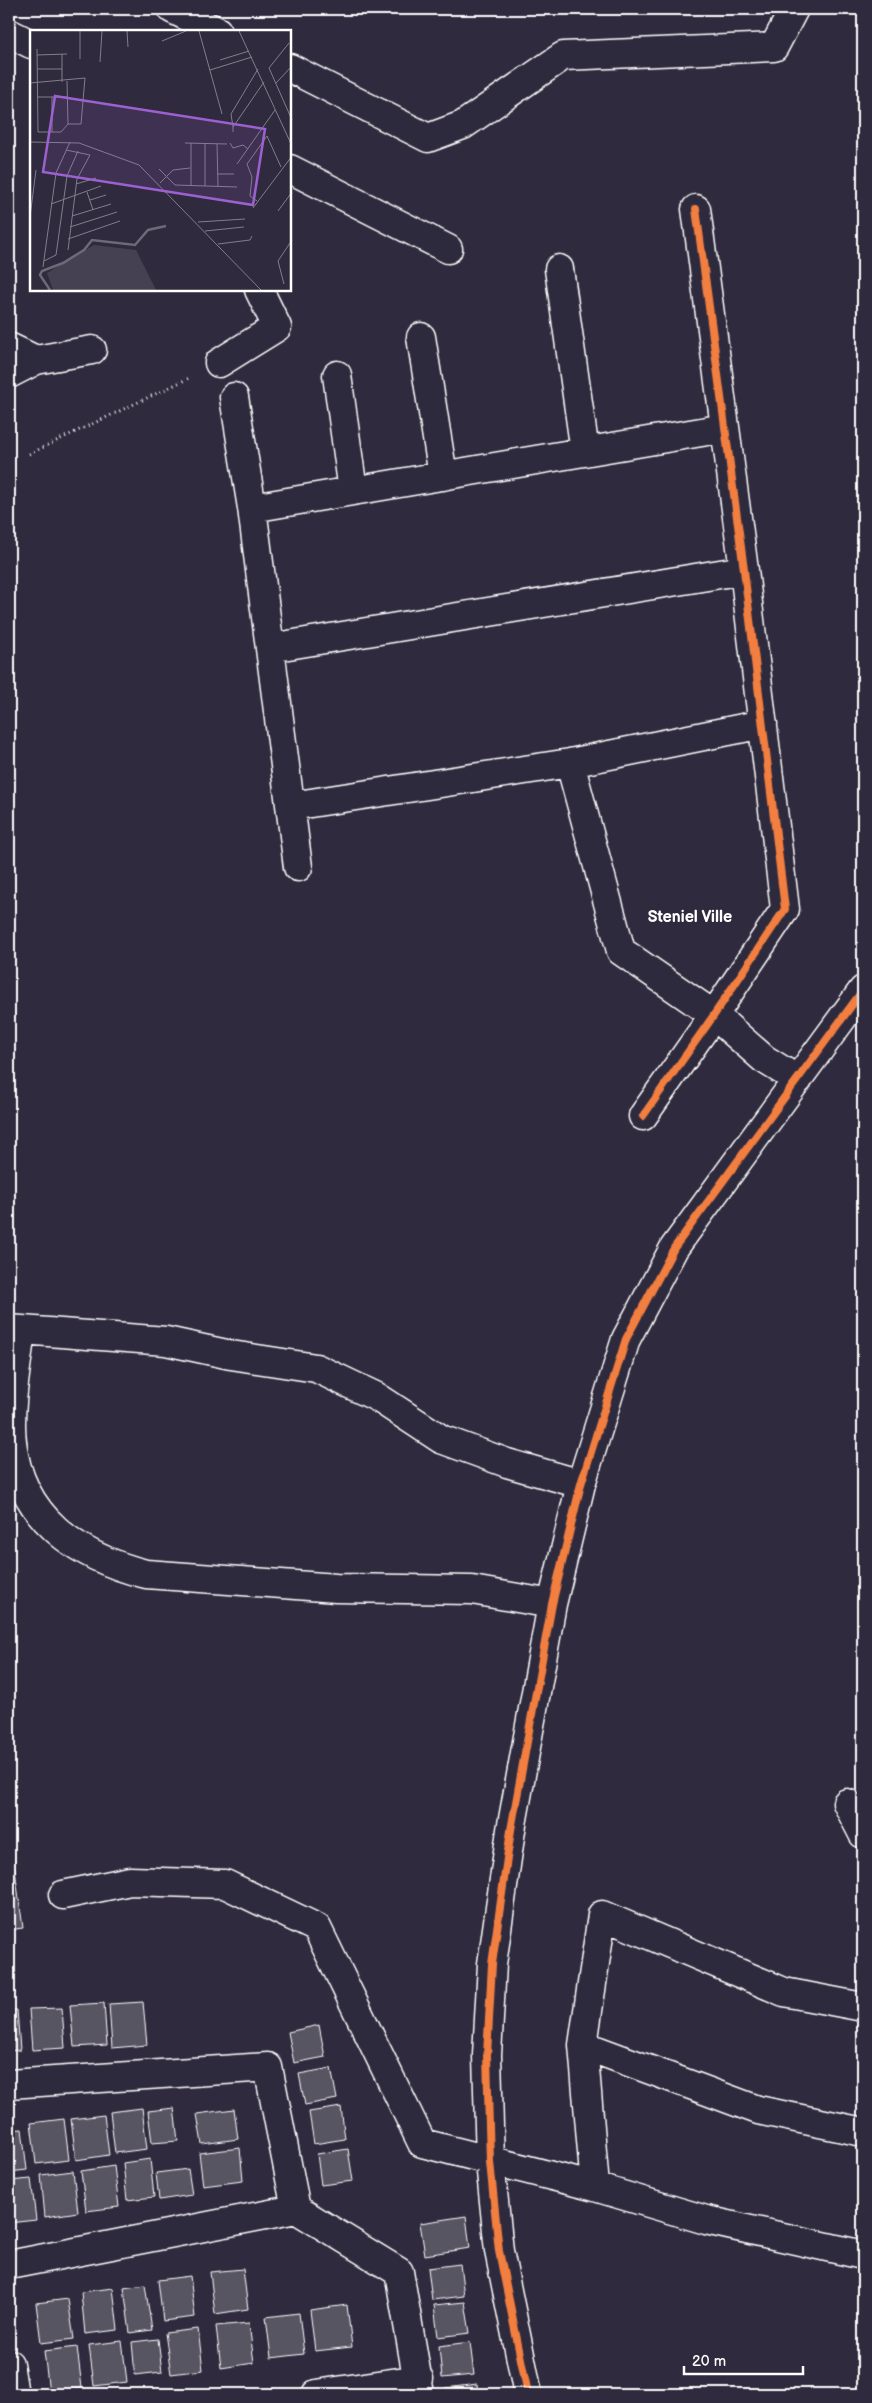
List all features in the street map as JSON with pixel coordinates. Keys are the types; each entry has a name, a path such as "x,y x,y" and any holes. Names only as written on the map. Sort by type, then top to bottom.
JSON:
{"street":[{"path":"172,9 215,30"},
{"path":"291,69 428,138 463,125 563,56 774,47 794,9"},
{"path":"9,34 30,44"},
{"path":"291,170 448,249"},
{"path":"643,1116 714,1016 784,909 744,570 696,209"},
{"path":"559,269 585,452"},
{"path":"219,364 276,327 259,291"},
{"path":"421,337 443,476"},
{"path":"9,347 36,360"},
{"path":"9,374 36,360 92,350"},
{"path":"337,375 353,491"},
{"path":"234,397 252,508 292,806 298,867"},
{"path":"252,508 725,428"},
{"path":"270,648 744,570"},
{"path":"292,806 570,763 763,724"},
{"path":"570,763 621,951 714,1016 764,1059 798,1080"},
{"path":"528,2394 499,2251 490,2162 487,2056 492,1964 511,1830 552,1604 580,1484 626,1339 674,1248 863,990"},
{"path":"552,1604 472,1590 336,1588 146,1574 125,1569 96,1557 60,1534 47,1523 30,1503 20,1480 12,1441 15,1330 166,1340 231,1355 316,1368 377,1397 441,1439 507,1464 580,1484"},
{"path":"847,1803 863,1834"},
{"path":"63,1895 130,1882 226,1884 317,1928 422,2143 490,2162 595,2187 706,2220 863,2255"},
{"path":"595,2187 583,2046 602,1915 784,1992 863,2007"},
{"path":"583,2046 758,2110 863,2132"},
{"path":"9,2084 268,2067 296,2209"},
{"path":"9,2265 296,2209 399,2272 419,2387 316,2394"},
{"path":"9,2364 14,2394"}],"path":[{"path":"30,454 219,364"}],"building":[{"path":"9,1848 12,1848 23,1928 9,1930"},
{"path":"143,2002 147,2045 112,2048 109,2004"},
{"path":"104,2003 107,2045 74,2047 70,2005"},
{"path":"62,2008 65,2048 32,2050 29,2009"},
{"path":"9,2010 17,2010 20,2050 9,2051"},
{"path":"319,2025 325,2057 294,2063 288,2032"},
{"path":"331,2068 337,2099 305,2105 299,2074"},
{"path":"341,2107 345,2139 314,2144 309,2112"},
{"path":"142,2108 147,2149 115,2153 110,2112"},
{"path":"174,2108 178,2141 152,2143 148,2111"},
{"path":"234,2109 238,2139 202,2144 197,2114"},
{"path":"104,2115 109,2155 76,2160 71,2119"},
{"path":"64,2119 69,2160 36,2164 31,2123"},
{"path":"22,2129 27,2170 9,2172 9,2130"},
{"path":"240,2148 243,2181 203,2186 199,2153"},
{"path":"348,2149 353,2181 321,2185 317,2154"},
{"path":"150,2159 154,2197 127,2200 123,2163"},
{"path":"114,2166 119,2207 86,2211 81,2171"},
{"path":"188,2169 192,2195 159,2200 156,2173"},
{"path":"73,2171 78,2212 45,2217 41,2175"},
{"path":"31,2179 36,2220 9,2223 9,2181"},
{"path":"466,2216 470,2248 425,2255 420,2223"},
{"path":"460,2264 464,2296 432,2300 428,2268"},
{"path":"243,2269 248,2309 215,2314 210,2272"},
{"path":"190,2276 195,2317 163,2321 158,2280"},
{"path":"145,2285 152,2330 130,2333 124,2288"},
{"path":"113,2288 118,2330 85,2334 81,2292"},
{"path":"68,2299 74,2339 41,2343 36,2303"},
{"path":"465,2302 470,2333 438,2337 434,2305"},
{"path":"347,2305 352,2347 315,2351 310,2310"},
{"path":"299,2313 304,2354 271,2358 266,2317"},
{"path":"249,2323 254,2363 221,2368 216,2326"},
{"path":"198,2329 203,2370 171,2374 165,2333"},
{"path":"158,2339 162,2372 135,2375 132,2342"},
{"path":"122,2341 127,2382 94,2386 89,2345"},
{"path":"470,2342 474,2375 442,2378 439,2346"},
{"path":"77,2347 82,2388 49,2392 44,2351"},
{"path":"477,2384 478,2394 447,2394 446,2388"}],"cycle path":[{"path":"643,1116 785,909 744,570 696,209"},
{"path":"528,2394 499,2251 490,2162 487,2055 492,1964 511,1830 552,1604 581,1484 626,1339 674,1248 863,990"}],"district":[{"name":"Steniel Ville","path":"690,917"}]}
